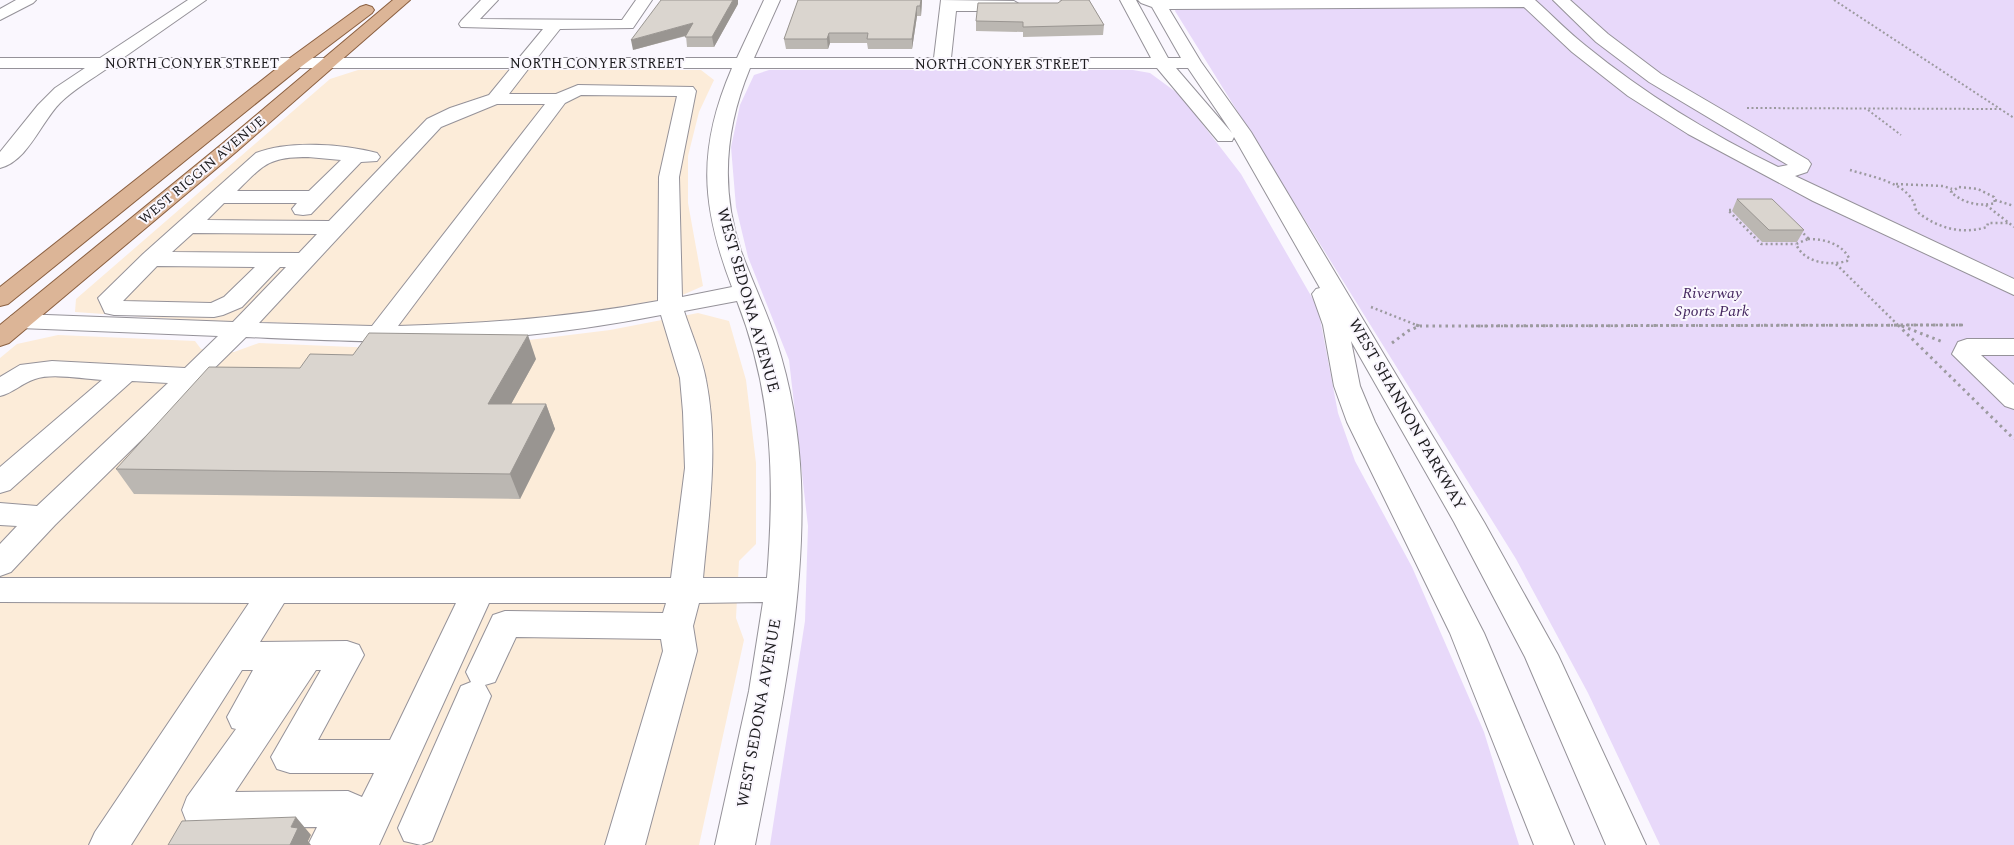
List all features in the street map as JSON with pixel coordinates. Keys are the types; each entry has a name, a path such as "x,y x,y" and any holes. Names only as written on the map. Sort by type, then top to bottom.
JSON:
{"main road":[{"name":"WEST RIGGIN AVENUE","path":"0,298 296,62 379,0"},
{"name":"WEST RIGGIN AVENUE","path":"0,338 331,62 402,0"},
{"path":"20,321 15,313 17,305 102,232 122,202"}],"street":[{"path":"0,15 28,0"},
{"path":"0,162 21,142 52,100 198,0"},
{"path":"490,0 467,24 627,25 644,0"},
{"name":"WEST SEDONA AVENUE","path":"735,845 762,719 781,590 788,503 783,428 756,318 745,292 720,213 717,151 726,108 772,0"},
{"name":"WEST SHANNON PARKWAY","path":"1128,0 1164,64 1231,143 1255,176 1322,290 1335,325 1347,386 1361,422 1467,634 1554,845"},
{"path":"1561,0 1602,38 1655,78 1801,164 1800,168 1776,174"},
{"path":"1153,1 1527,1 1596,64 1650,102 1700,132 1776,174 2014,288"},
{"name":"WEST SHANNON PARKWAY","path":"1153,1 1246,140 1474,530 1541,655 1626,845"},
{"path":"942,64 948,3 1028,6"},
{"path":"495,99 555,25"},
{"path":"1567,39 1602,38"},
{"name":"NORTH CONYER STREET","path":"0,63 1193,63"},
{"path":"0,564 44,517 238,331 434,123 495,99 559,99 578,90 687,91 669,177 670,306 692,378 697,412 699,468 686,589 676,626 680,651 625,845"},
{"path":"379,334 559,99"},
{"path":"274,260 233,302 214,310 114,308 110,298 263,157 277,152 344,153 356,156 402,158"},
{"path":"285,227 356,156"},
{"path":"219,197 315,197"},
{"path":"188,226 336,228"},
{"path":"151,259 305,260"},
{"path":"20,321 238,331 379,334 473,332 601,319 745,292"},
{"path":"1966,338 1966,347 2014,347"},
{"path":"1966,338 1965,354 2014,400"},
{"path":"0,388 29,371 52,368 124,374 190,376"},
{"path":"0,483 124,374"},
{"path":"0,514 44,517"},
{"path":"0,590 781,590"},
{"path":"359,845 479,590"},
{"path":"109,845 275,591"},
{"path":"418,828 505,624 676,626"},
{"path":"233,656 347,655 290,757 401,756"},
{"path":"293,656 201,810 348,808 328,845"},
{"path":"175,836 293,656"}],"path":[{"path":"1834,0 2014,118"},
{"path":"1710,112 1733,108 2001,109"},
{"path":"1866,109 1901,135"},
{"path":"1850,170 1895,184 1943,186 1952,189 1959,187 1971,188 1989,194 1995,200 2014,206"},
{"path":"1895,184 1916,204 1916,211 1922,217 1942,227 1965,231 1987,227 1988,223 2009,223"},
{"path":"1952,189 1952,192 1958,198 1986,205 2014,227"},
{"path":"1986,205 1995,203 1995,200"},
{"path":"1745,210 1728,210 1761,244 1796,244 1799,241 1810,239 1831,243 1845,251 1848,255 1847,261 1836,264 1812,259 1799,252 1796,244"},
{"path":"1797,227 1810,239"},
{"path":"1836,264 2014,439"},
{"path":"1368,306 1420,326 1900,325 1966,338"},
{"path":"1900,325 1966,338"},
{"path":"1392,343 1408,331 1420,326"}],"shaded area":[{"path":"358,70 701,70 714,80 699,112 688,156 688,203 703,286 678,297 564,316 418,327 189,320 75,312 76,299 330,79"},
{"path":"698,313 729,321 746,380 756,463 756,544 739,561 736,618 744,640 699,845 0,845 0,358 17,344 58,335 195,341 201,349 234,352 259,343 376,348 513,342 610,330"}],"green space":[{"name":"Riverway Sports Park","path":"1180,0 2014,0 2014,845 1660,845 1588,693 1516,559 1175,11"},
{"path":"769,70 1133,70 1150,73 1180,95 1241,174 1318,308 1338,413 1355,461 1412,567 1484,732 1519,845 770,845 805,621 808,526 789,360 748,257 736,207 731,147 740,105 754,75"}],"building":[{"path":"661,0 733,0 712,37 685,37 693,23 631,40"},
{"path":"798,0 921,0 920,6 917,6 912,39 867,39 868,33 829,33 827,39 784,39"},
{"path":"1062,0 1089,0 1104,25 1023,27 1023,22 976,21 978,3 1058,3"},
{"path":"1737,199 1772,199 1804,230 1769,230"},
{"path":"369,333 528,335 488,404 546,404 510,474 116,469 209,367 300,368 310,354 353,355"},
{"path":"296,817 291,827 298,828 290,845 168,845 182,821"}]}
